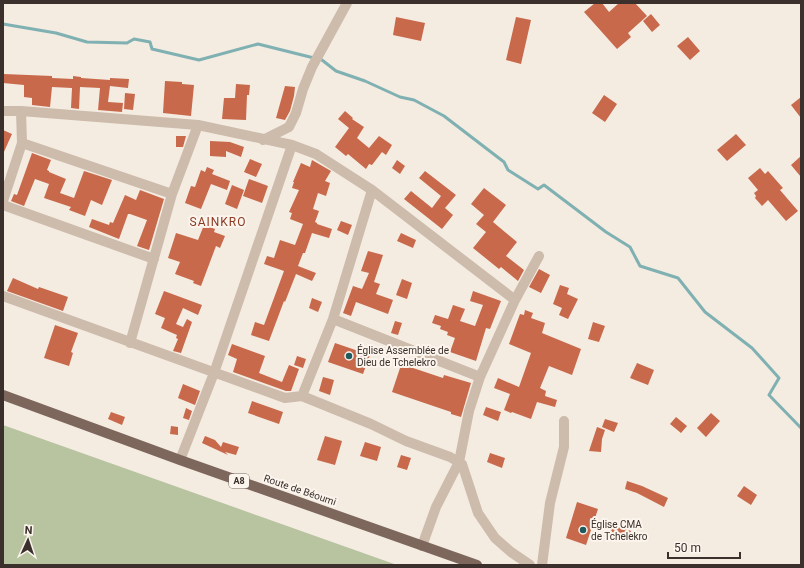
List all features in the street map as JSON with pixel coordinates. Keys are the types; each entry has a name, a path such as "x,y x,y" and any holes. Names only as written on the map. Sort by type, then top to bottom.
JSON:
{"main road":[{"name":"Route de Béoumi","path":"3,395 180,460 477,565"}],"street":[{"path":"263,140 289,127 296,113 303,89 312,67 347,3"},
{"path":"3,111 21,111 198,125 292,145 316,154 372,190 515,300"},
{"path":"3,201 22,142 21,111"},
{"path":"130,343 172,194 198,125"},
{"path":"22,142 172,194"},
{"path":"180,460 214,373 292,145"},
{"path":"302,396 333,319 372,190"},
{"path":"3,204 154,259"},
{"path":"422,546 436,507 459,462 469,411 480,377 515,300 539,256"},
{"path":"3,296 285,398 302,396 371,424 406,441 450,457 462,464 478,513 495,538 511,552 530,565"},
{"path":"333,319 480,377"},
{"path":"542,565 550,503 564,447 564,421"}],"green space":[{"path":"3,425 397,565 3,565"}],"building":[{"path":"595,3 602,3 609,12 619,3 635,3 647,16 628,33 631,37 617,49 584,12"},
{"path":"651,14 660,25 652,32 643,21"},
{"path":"396,17 425,23 421,41 393,35"},
{"path":"516,17 531,20 521,64 506,60"},
{"path":"688,37 700,51 690,60 677,46"},
{"path":"4,74 52,76 52,78 73,79 73,76 110,80 110,78 129,79 128,88 110,86 108,102 123,103 122,112 98,110 100,88 80,87 79,109 71,108 72,88 52,87 50,107 32,105 32,98 24,97 24,85 3,83"},
{"path":"165,81 182,82 182,84 194,85 191,116 163,113"},
{"path":"236,84 250,85 249,95 247,95 246,120 222,119 224,98 235,98"},
{"path":"285,86 295,87 290,111 285,120 276,118"},
{"path":"125,93 135,94 133,110 124,109"},
{"path":"604,95 617,104 605,122 592,113"},
{"path":"801,97 801,118 791,105"},
{"path":"345,111 353,118 352,119 364,127 357,138 369,148 379,136 392,145 386,155 382,152 372,165 369,164 366,169 348,154 346,156 335,147 349,128 338,119"},
{"path":"3,130 12,134 3,154"},
{"path":"736,134 746,145 727,161 717,150"},
{"path":"176,136 186,136 183,147 176,147"},
{"path":"210,141 230,142 244,147 241,157 226,151 226,157 210,156"},
{"path":"32,153 51,160 47,170 66,179 60,193 74,198 84,171 112,180 102,205 91,200 85,216 69,210 71,207 44,198 49,184 35,179 24,206 11,201 14,194 17,195"},
{"path":"801,156 801,177 791,165"},
{"path":"250,159 262,164 256,177 244,172"},
{"path":"312,160 331,171 325,181 330,183 326,196 318,193 313,209 319,211 315,222 332,229 329,238 312,233 305,253 303,253 298,266 316,273 312,281 296,274 269,341 251,335 255,322 264,325 284,271 264,264 267,256 274,258 280,240 295,245 303,224 290,219 292,213 289,212 299,190 292,188 293,182 301,163 310,167"},
{"path":"397,160 405,166 400,174 392,168"},
{"path":"207,167 214,170 212,174 230,181 227,190 211,184 201,209 185,203 191,186 195,187 201,170 205,172"},
{"path":"760,168 765,174 768,171 783,188 780,190 798,211 786,221 768,200 762,206 755,198 756,196 754,193 758,190 748,178"},
{"path":"425,171 456,195 445,208 453,215 442,229 404,199 411,191 432,208 441,196 419,178"},
{"path":"249,179 268,186 262,203 243,196"},
{"path":"232,185 244,190 237,209 225,204"},
{"path":"484,188 506,205 493,222 517,242 506,256 524,270 518,281 501,267 499,269 473,248 486,232 476,224 484,215 471,204"},
{"path":"140,190 164,199 149,250 137,246 147,220 128,214 119,239 89,227 92,219 109,225 110,222 113,223 125,195 136,200"},
{"path":"341,221 352,225 348,235 337,230"},
{"path":"204,225 215,229 214,232 225,236 220,248 216,246 201,286 193,283 194,281 175,274 180,262 168,258 176,233 198,240"},
{"path":"401,233 416,240 413,248 397,241"},
{"path":"368,251 383,255 374,282 380,284 376,294 393,300 388,314 356,302 351,316 343,313 353,286 362,289 369,273 361,271"},
{"path":"539,269 550,275 541,293 529,287"},
{"path":"13,278 38,289 39,287 68,297 63,311 7,291"},
{"path":"402,279 412,283 407,299 396,295"},
{"path":"560,285 569,288 567,294 578,299 568,319 559,315 562,308 553,304"},
{"path":"164,291 202,305 198,315 183,308 176,324 183,327 187,319 192,322 181,353 173,351 178,339 176,338 177,335 161,328 165,318 155,314"},
{"path":"473,291 501,301 490,329 486,328 476,361 450,352 455,338 447,335 448,332 440,329 441,326 432,323 435,315 448,319 453,305 465,309 460,321 475,326 483,305 470,301"},
{"path":"312,298 322,302 318,312 309,308"},
{"path":"525,310 533,313 531,318 545,323 542,333 581,349 572,375 549,366 540,388 546,391 545,396 557,400 555,407 537,402 531,419 504,410 510,394 494,388 498,378 519,387 531,353 509,344 520,314 524,315"},
{"path":"395,321 402,323 398,335 391,333"},
{"path":"593,322 605,326 599,342 588,339"},
{"path":"55,325 78,333 71,352 73,353 69,366 44,358"},
{"path":"335,343 370,355 363,374 328,362"},
{"path":"232,344 265,356 259,373 282,382 289,365 299,369 291,391 286,391 233,372 237,359 228,355"},
{"path":"297,356 306,359 303,368 294,365"},
{"path":"402,362 410,365 410,367 443,378 444,375 471,383 461,417 451,414 451,412 392,392"},
{"path":"637,363 654,370 648,385 630,378"},
{"path":"323,377 334,380 330,395 319,391"},
{"path":"183,384 200,391 195,405 178,398"},
{"path":"252,401 283,412 279,424 248,413"},
{"path":"486,407 501,412 498,421 483,415"},
{"path":"186,408 192,411 189,420 183,418"},
{"path":"111,412 125,417 122,425 108,419"},
{"path":"711,413 720,421 706,437 697,428"},
{"path":"676,417 687,426 681,433 670,424"},
{"path":"605,419 618,423 614,432 602,427"},
{"path":"171,426 178,427 178,435 170,434"},
{"path":"597,427 605,430 602,439 601,452 589,451"},
{"path":"205,436 215,440 221,447 223,442 239,447 236,455 225,452 228,455 202,443"},
{"path":"325,436 342,441 335,465 317,460"},
{"path":"365,442 381,447 377,461 360,456"},
{"path":"490,453 505,458 502,468 487,462"},
{"path":"401,455 411,458 407,470 397,467"},
{"path":"627,481 668,498 664,507 637,493 625,489"},
{"path":"744,486 757,495 751,505 737,496"},
{"path":"577,502 598,509 586,545 566,538"},
{"path":"613,524 631,531 628,540 610,534"}],"waterway":[{"path":"3,24 56,33 87,42 127,43 134,39 150,42 152,49 199,60 258,44 322,60 336,71 365,81 400,97 414,100 444,116 504,162 508,170 538,189 544,185 606,232 630,247 640,266 678,278 705,312 752,348 779,378 769,395 801,428"}],"place":[{"name":"Église Assemblée de Dieu de Tchelekro","path":"349,356"},
{"name":"Église CMA de Tchelekro","path":"583,530"}],"district":[{"name":"SAINKRO","path":"218,222"}]}
